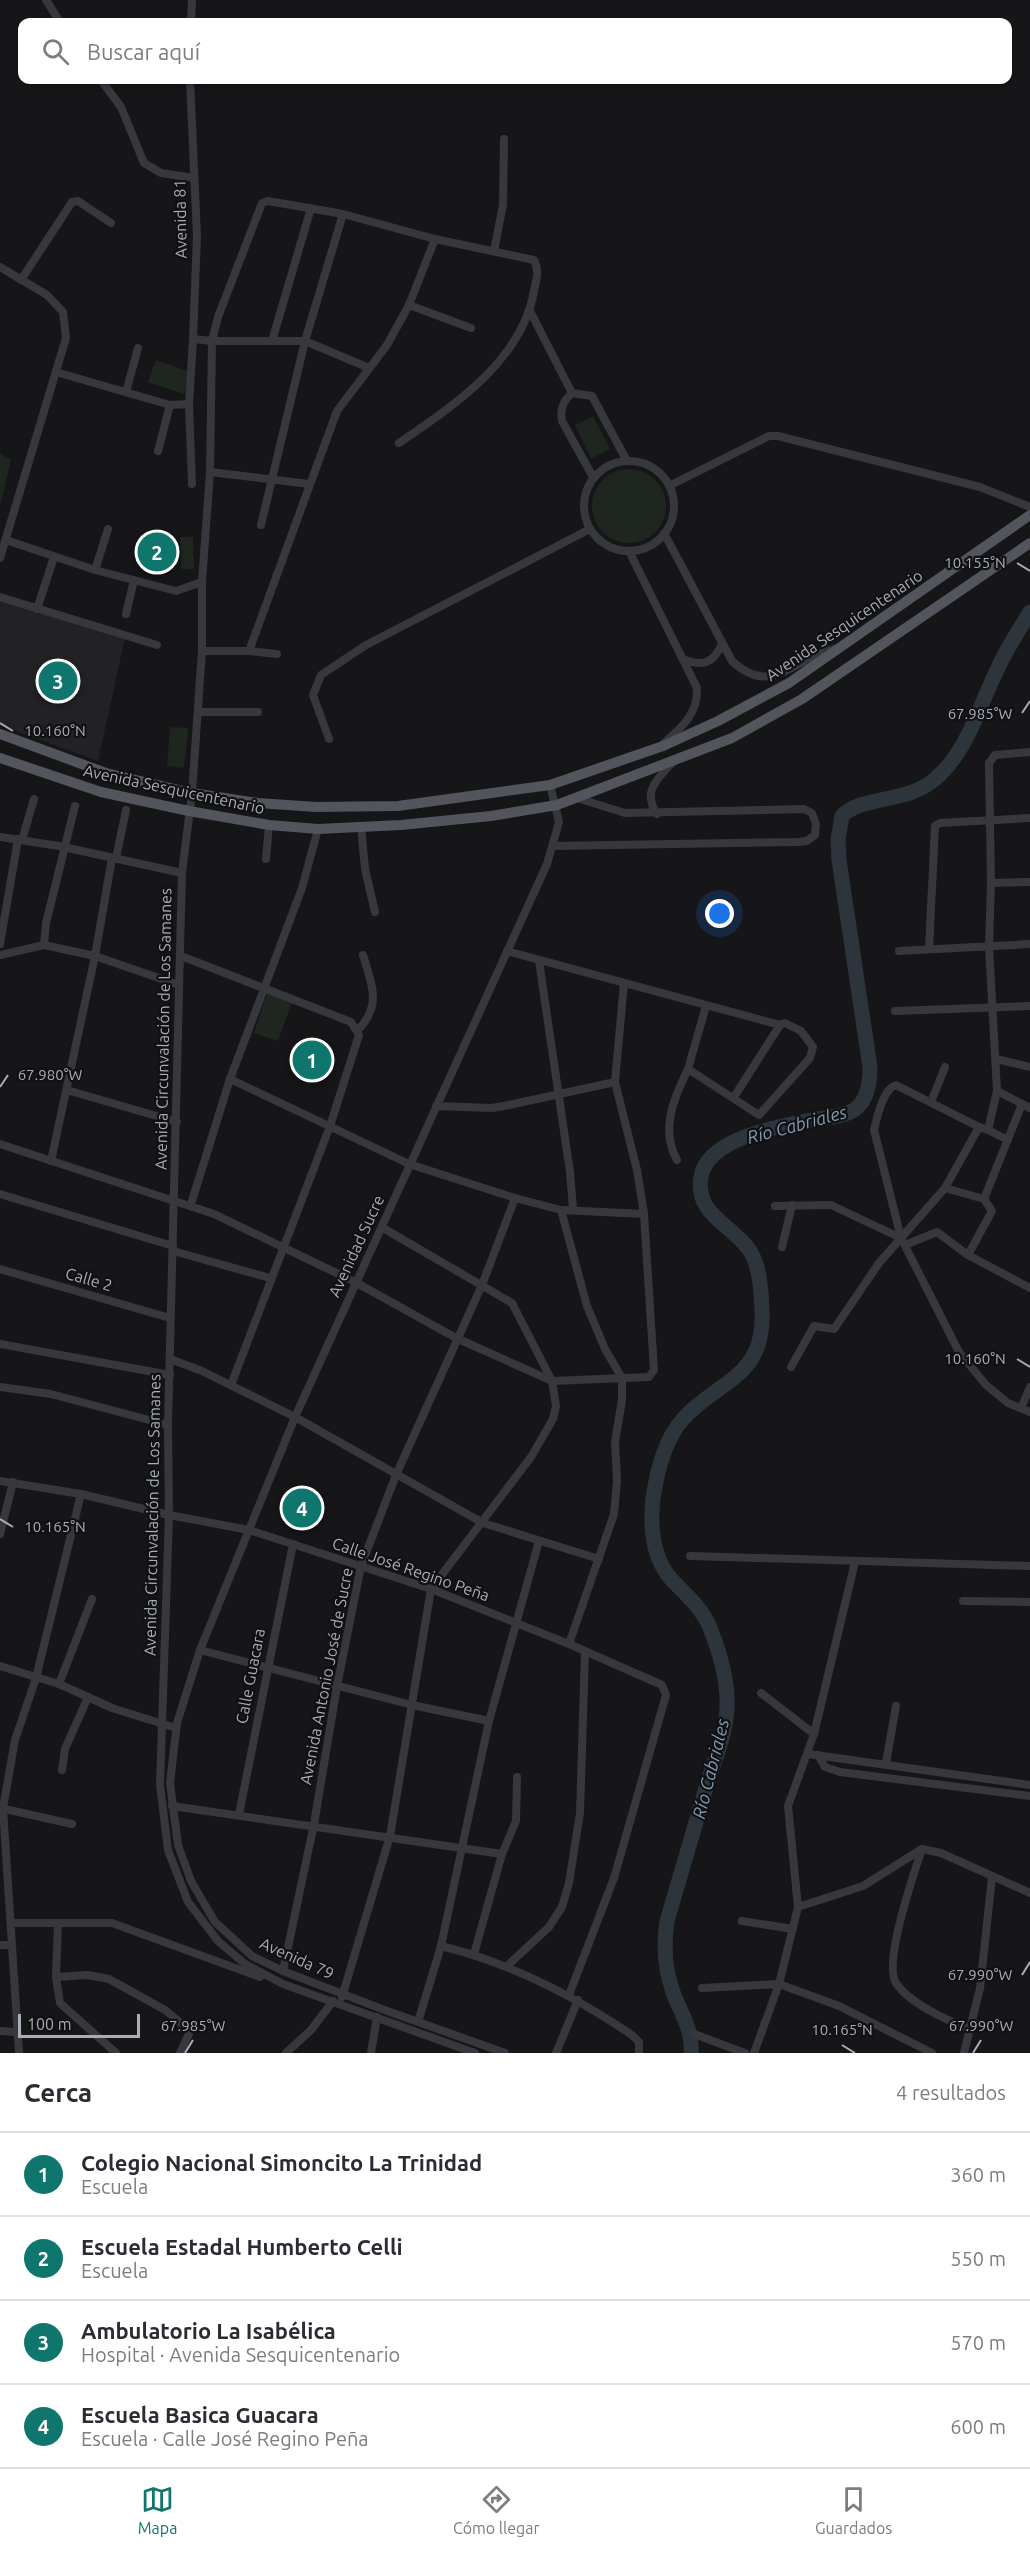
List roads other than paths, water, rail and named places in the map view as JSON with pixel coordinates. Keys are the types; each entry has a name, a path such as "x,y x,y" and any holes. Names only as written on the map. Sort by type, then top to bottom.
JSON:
{"main road":[{"name":"Avenida Sesquicentenario","path":"0,734 106,773 192,793 258,803 316,807 398,806 550,785 659,747 718,721 789,683 1030,515"},
{"name":"Avenida Sesquicentenario","path":"0,758 101,792 269,825 318,829 401,825 491,816 557,805 672,763 732,738 802,699 1030,543"}],"street":[{"path":"46,0 57,18"},
{"path":"191,18 192,0"},
{"path":"104,84 121,107 144,163 161,173 194,178"},
{"name":"Avenida 81","path":"190,84 197,236 189,404 192,484"},
{"path":"494,251 503,205 504,139"},
{"path":"21,280 72,202 78,201 111,223"},
{"name":"Avenida Circunvalación de Los Samanes","path":"311,208 268,201 262,203 218,317 212,341 210,472 202,582 202,651 192,793 182,873 160,1785 168,1850 188,1902 223,1946 246,1964 283,1984 469,2052"},
{"path":"272,341 311,208 344,214 435,239 534,260 538,269 531,313 505,354 456,405 399,443"},
{"path":"261,525 305,341 344,214"},
{"path":"249,651 337,411 387,345 409,305 435,239"},
{"path":"0,267 47,295 63,312 66,338 0,558"},
{"path":"409,305 471,328"},
{"path":"531,313 572,393"},
{"path":"193,339 305,341 369,368"},
{"path":"126,392 138,348"},
{"path":"56,372 170,405 189,404"},
{"path":"593,477 562,421 560,412 564,399 572,393 592,396 627,461"},
{"path":"158,451 170,405"},
{"path":"669,486 769,436 778,436 980,487 1030,507"},
{"path":"627,461 648,465 660,474 669,486 674,500 673,515 664,533 646,548 629,551 604,544 590,529 583,505 586,490 593,477 605,467 627,461"},
{"path":"210,472 309,484"},
{"path":"94,570 108,529"},
{"path":"329,739 313,695 321,675 366,645 590,529"},
{"path":"664,533 722,644 732,661 745,673 759,678 774,676 821,652 841,647"},
{"path":"6,540 94,570 181,591 202,582"},
{"path":"629,551 698,688 698,701 693,715 659,747"},
{"path":"37,609 54,557"},
{"path":"126,614 134,580"},
{"path":"0,597 157,645"},
{"path":"683,659 704,664 712,660 722,644"},
{"path":"202,651 249,651 277,654"},
{"path":"198,712 258,712"},
{"path":"791,1367 814,1326 834,1329 879,1263 903,1242 945,1188 983,1128 998,1091 991,1008 989,947 991,884 989,760 995,755 1030,752"},
{"path":"657,814 652,807 651,790 654,782 672,763"},
{"name":"Avenidad Sucre","path":"176,1726 200,1650 296,1417 553,846 559,822 557,805 550,785"},
{"path":"553,846 798,842 807,841 815,835 816,824 812,813 804,809 625,813 577,798"},
{"path":"0,944 20,840 34,799"},
{"path":"44,945 46,923 75,806"},
{"path":"51,1161 126,810"},
{"path":"928,949 935,826 940,823 1030,818"},
{"path":"266,859 269,825"},
{"path":"361,826 365,869 375,912"},
{"path":"191,1204 230,1079 302,888 318,829"},
{"path":"0,837 66,847 182,873"},
{"path":"991,884 1030,882"},
{"path":"899,951 1030,944"},
{"path":"0,955 44,945 95,956 179,985"},
{"path":"507,951 706,1006 780,1025 785,1023 801,1031 813,1047 810,1058 759,1115 688,1069"},
{"path":"231,1385 330,1126 357,1043 358,1030 368,1020 373,1006 373,989 363,955"},
{"path":"181,956 351,1022 358,1030"},
{"path":"539,961 559,1093 573,1209"},
{"path":"0,1144 191,1204 356,1282 456,1338 552,1381 649,1377 654,1370 644,1214 637,1170 615,1082 624,983"},
{"path":"677,1160 670,1140 670,1114 674,1098 688,1069 706,1006"},
{"path":"896,1011 1030,1006"},
{"path":"734,1097 780,1025"},
{"path":"996,1059 1030,1067"},
{"path":"931,1102 945,1067"},
{"path":"230,1079 409,1164 515,1198 561,1210 644,1214"},
{"path":"436,1106 492,1108 615,1082"},
{"path":"1008,1140 899,1086 893,1086 878,1114 874,1130 903,1242 959,1352 986,1385 1008,1403 1026,1410 1030,1387"},
{"path":"67,1090 177,1122"},
{"path":"984,1199 1008,1140 1026,1106 998,1091"},
{"path":"945,1188 984,1199 992,1211 968,1255"},
{"path":"0,1194 270,1278"},
{"name":"Avenida Antonio José de Sucre","path":"283,1971 314,1824 337,1686 361,1566 396,1475 456,1338 482,1285 515,1198"},
{"path":"782,1247 792,1205"},
{"path":"775,1206 831,1205 903,1242 937,1232 968,1255 1030,1288"},
{"path":"561,1210 587,1306 605,1349 622,1378 622,1400 615,1443 618,1481 614,1514 569,1644"},
{"path":"286,2053 311,2030 343,1994 390,1836 431,1589 483,1523 550,1426 556,1406 552,1381 512,1303 383,1228"},
{"name":"Calle 2","path":"0,1269 170,1318"},
{"path":"0,1344 170,1375"},
{"path":"170,1359 231,1385 296,1417 483,1523 600,1559"},
{"path":"0,1387 51,1394 168,1425"},
{"name":"Calle José Regino Peña","path":"0,1481 81,1494 168,1515 249,1530 431,1589 569,1644 662,1685 666,1695 617,1868 573,1997"},
{"path":"0,1534 13,1482"},
{"path":"18,2053 10,1945 12,1923 3,1873 2,1808 15,1740 36,1678 81,1494"},
{"path":"418,2022 441,1946 464,1847 470,1799 489,1721 539,1541"},
{"name":"Calle Guacara","path":"239,1814 266,1668 293,1544"},
{"path":"690,1556 1030,1566"},
{"path":"694,2034 753,2053 779,1984 798,1907 788,1806 814,1734 855,1562"},
{"path":"58,1684 92,1599"},
{"path":"963,1601 1030,1602"},
{"path":"200,1650 412,1705 489,1721"},
{"path":"507,1966 549,1927 562,1907 569,1883 580,1813 585,1652"},
{"path":"0,1666 58,1684 112,1708 161,1724 176,1726"},
{"path":"761,1692 814,1734"},
{"path":"62,1770 64,1749 87,1697"},
{"path":"886,1764 896,1706"},
{"name":"Avenida 79","path":"176,1726 170,1783 178,1845 202,1904 229,1937 252,1956 283,1971 505,2053"},
{"path":"808,1754 1030,1785"},
{"path":"818,1755 825,1767 840,1772 1030,1796"},
{"path":"474,1954 502,1854 516,1821 517,1777"},
{"path":"172,1806 314,1824 502,1854"},
{"path":"2,1808 72,1824"},
{"path":"798,1907 864,1886 922,1849 941,1853 1030,1893"},
{"path":"922,1849 900,1925 893,1975 902,1990 923,2006 970,2029"},
{"path":"964,2053 980,1988 992,1877"},
{"path":"742,1921 793,1929"},
{"path":"12,1923 112,1923 152,1936 208,1960 283,1984"},
{"path":"58,1924 56,1977 58,1997 64,2009 105,2050 116,2053"},
{"path":"0,1945 10,1945"},
{"path":"441,1946 474,1954 507,1966 573,1997 632,2035 639,2042 639,2053"},
{"path":"56,1977 98,1976 138,1993 188,2029 189,2034 180,2053"},
{"path":"702,1988 779,1984 839,2006 932,2053"},
{"path":"556,2053 573,1997"},
{"path":"371,2053 377,2017"},
{"path":"0,2031 16,2032"}],"waterway":[{"name":"Río Cabriales","path":"691,2053 689,2030 669,1977 665,1950 666,1931 667,1921 723,1734 727,1712 727,1692 720,1658 705,1617 671,1579 656,1551 652,1530 653,1498 662,1457 676,1427 697,1406 748,1364 756,1350 761,1332 762,1309 759,1277 752,1254 740,1239 708,1209 703,1200 701,1177 706,1163 717,1152 732,1143 768,1129 845,1114 858,1107 864,1098 869,1083 870,1067 839,860 838,839 842,816 861,805 924,787 946,768 964,742 1013,639 1030,612"}],"place":[{"name":"Escuela Estadal Humberto Celli","path":"157,552"},
{"name":"Ambulatorio La Isabélica","path":"58,681"},
{"name":"Colegio Nacional Simoncito La Trinidad","path":"312,1060"},
{"name":"Escuela Basica Guacara","path":"302,1508"}]}
